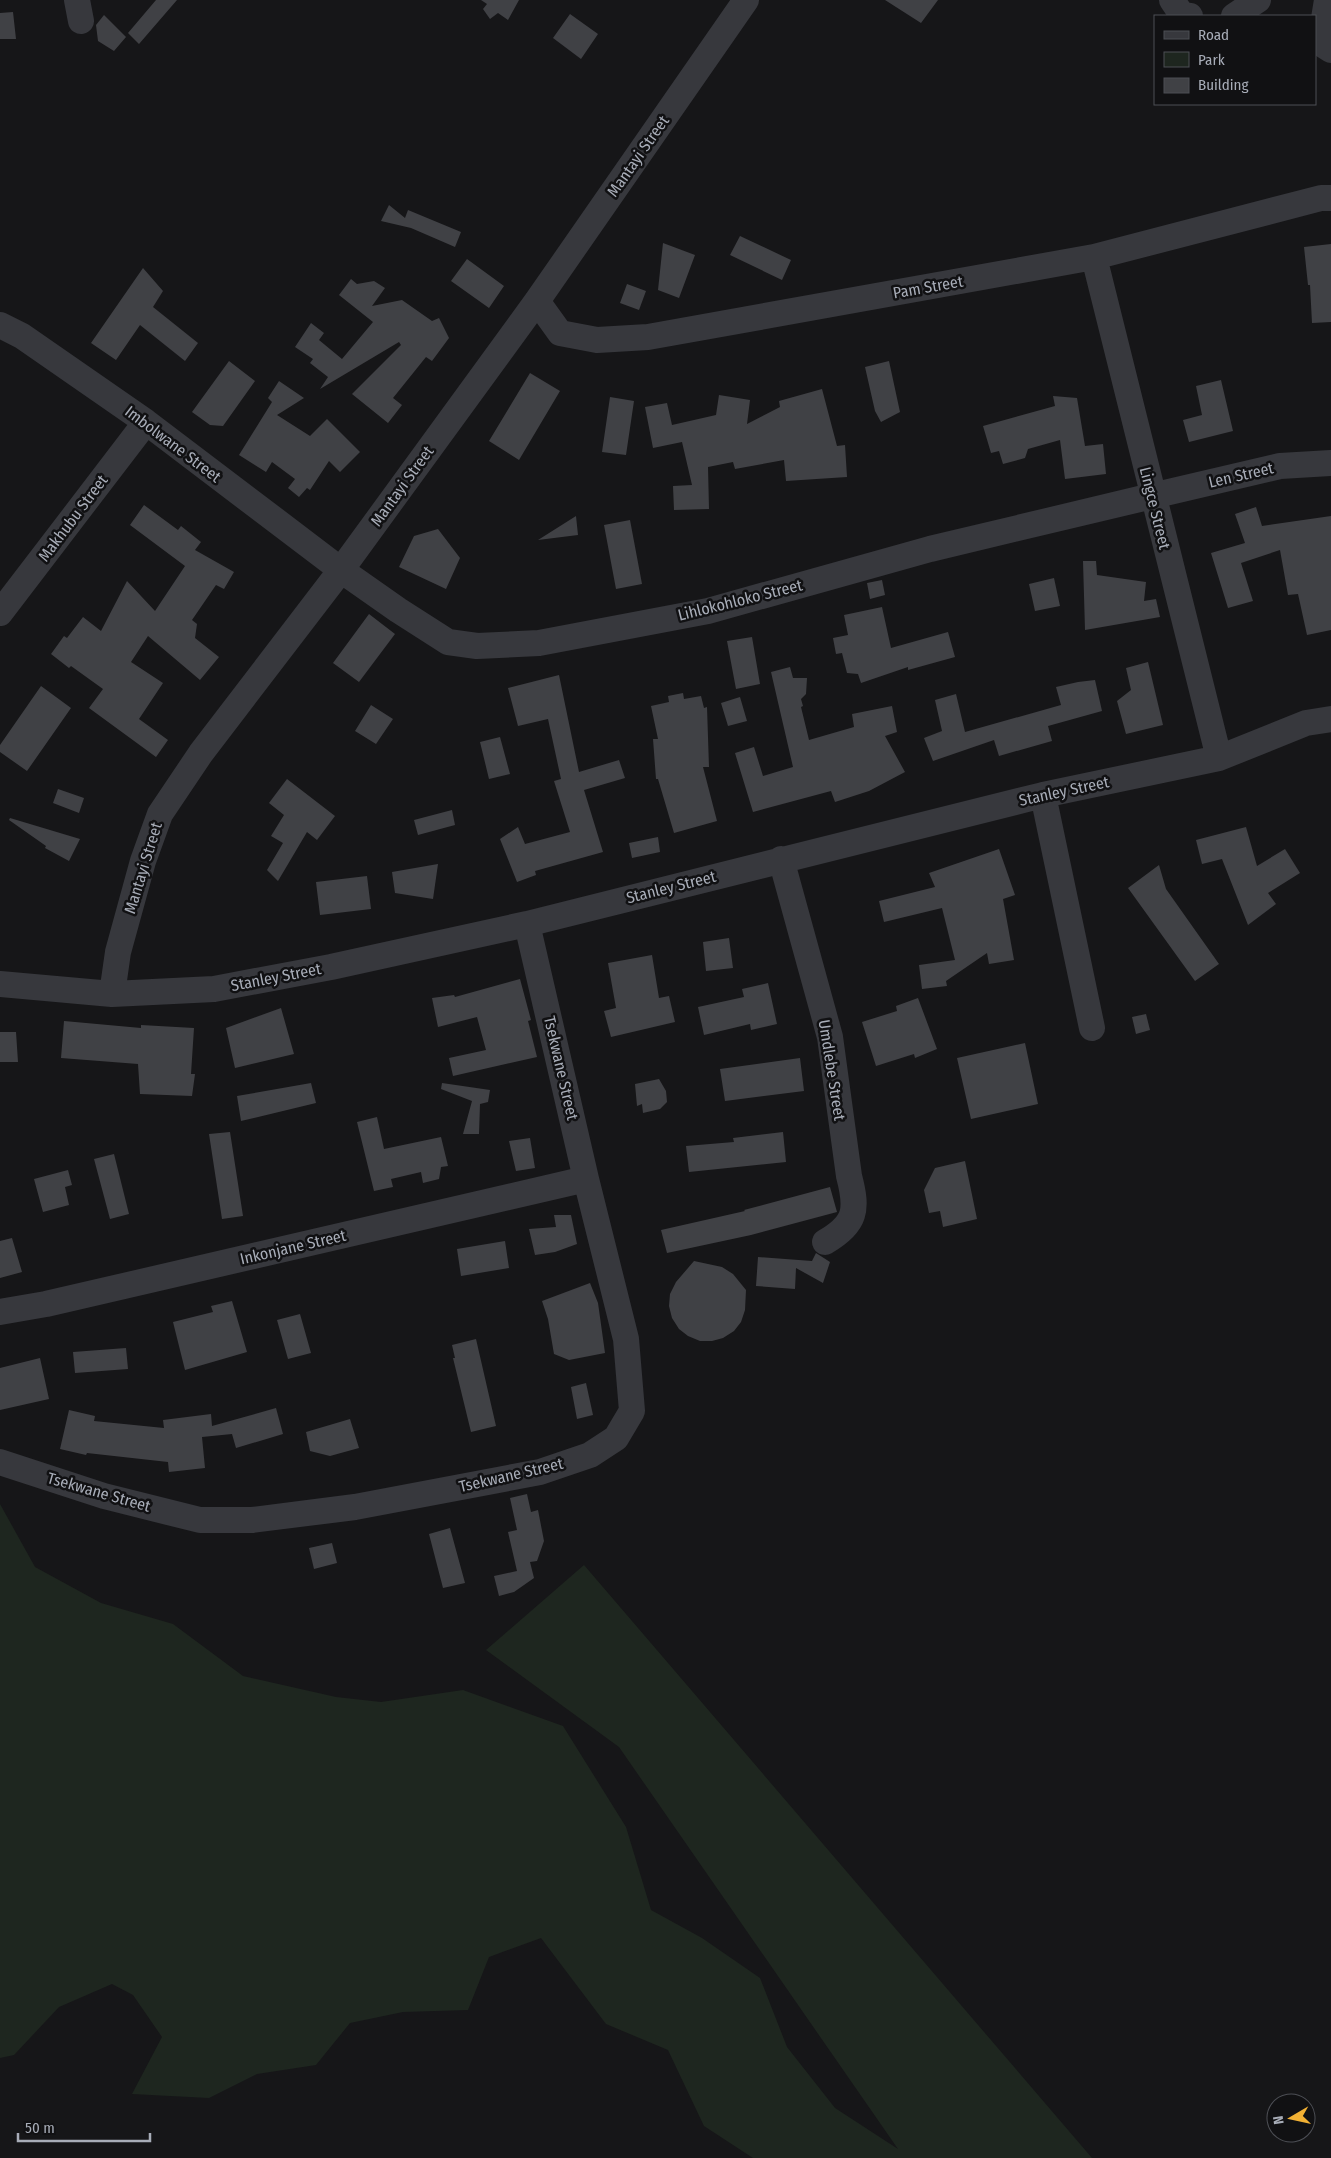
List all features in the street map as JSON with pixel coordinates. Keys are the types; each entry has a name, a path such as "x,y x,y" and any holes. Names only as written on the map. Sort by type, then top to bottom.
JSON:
{"street":[{"path":"1172,0 1182,15"},
{"path":"1236,15 1258,0"},
{"path":"1327,0 1320,42 1331,50"},
{"name":"Mantayi Street","path":"112,994 118,952 143,861 160,814 201,753 341,570 537,301 741,2"},
{"name":"Pam Street","path":"537,301 560,333 597,340 648,337 1094,257 1312,200 1331,198"},
{"name":"Lingce Street","path":"1094,257 1152,496 1219,758"},
{"name":"Imbolwane Street","path":"0,325 22,336 146,422 341,570"},
{"name":"Makhubu Street","path":"0,613 146,422"},
{"name":"Len Street","path":"1152,496 1280,466 1331,463"},
{"name":"Lihlokohloko Street","path":"341,570 448,642 477,646 539,643 708,611 930,549 1152,496"},
{"name":"Stanley Street","path":"0,984 112,994 214,988 331,967 527,924 1043,795 1219,758 1306,723 1331,719"},
{"path":"1043,795 1092,1028"},
{"name":"Umdlebe Street","path":"781,859 830,1037 840,1120 849,1176 855,1198 852,1216 841,1233 825,1242"},
{"name":"Tsekwane Street","path":"0,1462 104,1496 200,1520 252,1520 355,1507 530,1474 590,1455 616,1438 632,1411 626,1339 586,1179 527,924"},
{"name":"Inkonjane Street","path":"0,1312 75,1297 586,1179"}],"green space":[{"path":"0,1504 35,1567 101,1603 173,1624 243,1676 336,1697 381,1702 463,1690 563,1726 626,1827 651,1910 702,1938 760,1978 787,2047 835,2108 898,2149 619,1747 486,1650 584,1565 1092,2158 753,2158 704,2126 668,2050 606,2024 541,1938 489,1957 468,2010 403,2012 350,2023 316,2065 257,2074 209,2098 132,2094 162,2037 133,1995 112,1984 59,2007 14,2055 0,2058"}],"building":[{"path":"156,0 177,0 139,44 128,33"},
{"path":"481,0 519,0 508,20 498,13 490,19 483,9 487,4"},
{"path":"885,0 938,0 921,23"},
{"path":"13,12 16,39 0,39 0,13"},
{"path":"570,14 598,34 581,59 553,38"},
{"path":"104,15 126,37 114,51 98,41 96,25"},
{"path":"389,205 405,218 408,210 461,232 455,247 411,228 381,221"},
{"path":"740,236 791,260 782,280 730,255"},
{"path":"663,243 695,255 679,298 658,290"},
{"path":"1331,244 1331,322 1312,323 1310,285 1308,285 1304,247"},
{"path":"467,259 504,286 489,308 451,281"},
{"path":"143,268 163,291 153,307 198,343 185,361 140,325 116,360 91,343"},
{"path":"351,279 357,284 374,281 385,288 372,306 402,300 432,321 439,318 449,338 432,361 426,357 393,398 402,405 388,423 352,394 401,345 399,342 320,389 328,377 310,363 313,359 295,347 311,323 324,333 319,340 342,359 373,322 339,295"},
{"path":"627,284 646,291 639,310 620,303"},
{"path":"229,361 255,381 223,426 210,425 192,412"},
{"path":"889,361 900,412 881,422 875,411 865,367"},
{"path":"530,373 560,391 519,460 489,441"},
{"path":"1221,380 1233,431 1189,442 1183,420 1202,415 1196,386"},
{"path":"279,381 304,398 277,415 310,436 327,419 360,452 340,472 329,461 310,490 307,488 299,497 288,488 295,479 272,462 266,472 239,455 272,402 268,398"},
{"path":"822,389 837,446 845,445 847,477 786,481 784,460 735,469 733,462 708,467 709,509 674,510 673,486 692,485 682,442 653,448 645,407 667,403 672,425 716,415 719,395 750,400 747,424 780,407 779,401"},
{"path":"1053,396 1077,398 1085,446 1103,444 1106,474 1065,479 1060,440 1028,449 1025,458 1003,464 999,451 991,453 983,426 1055,406"},
{"path":"610,397 634,401 626,455 602,452"},
{"path":"144,505 178,530 181,526 201,542 195,550 234,572 224,589 216,585 192,620 197,624 195,638 219,657 200,680 148,636 131,662 163,683 139,719 168,740 156,757 89,708 103,689 71,666 69,668 51,654 64,636 67,638 83,617 101,631 127,581 155,611 185,566 130,525"},
{"path":"1256,507 1262,526 1331,516 1331,630 1307,635 1298,594 1288,595 1280,550 1241,563 1253,601 1228,608 1211,553 1245,543 1235,514"},
{"path":"576,516 578,535 538,540"},
{"path":"630,520 642,584 616,589 604,525"},
{"path":"438,529 460,558 446,589 399,567 414,536"},
{"path":"1083,561 1096,561 1097,575 1146,582 1144,601 1156,599 1160,617 1085,630"},
{"path":"1054,578 1060,606 1035,611 1029,584"},
{"path":"882,580 885,595 870,599 867,583"},
{"path":"882,607 891,648 948,632 955,657 908,670 908,667 861,683 858,674 847,673 842,653 836,654 833,638 848,635 844,615"},
{"path":"369,614 395,634 359,682 333,663"},
{"path":"752,637 760,684 736,689 727,641"},
{"path":"1148,662 1163,725 1126,734 1117,701 1131,690 1126,668"},
{"path":"790,667 793,678 807,678 806,694 801,699 803,706 801,707 809,740 854,727 852,714 892,706 897,732 885,736 905,772 869,791 835,802 831,791 753,812 735,753 754,747 763,776 793,767 771,672"},
{"path":"559,675 579,772 619,760 625,778 584,790 603,852 535,871 536,875 517,882 500,839 518,827 525,844 570,832 554,781 561,779 548,719 518,726 508,688"},
{"path":"1095,680 1102,711 1048,726 1052,741 999,756 994,740 933,761 924,738 942,731 935,700 956,694 965,732 1061,705 1056,687"},
{"path":"41,686 71,708 27,771 0,752 0,745"},
{"path":"683,693 684,699 701,696 704,708 707,707 709,767 703,767 717,821 674,833 658,779 656,779 653,739 658,739 651,706 669,702 668,696"},
{"path":"740,697 747,721 728,726 721,703"},
{"path":"371,705 393,719 376,744 355,731"},
{"path":"500,737 510,774 489,779 480,742"},
{"path":"287,779 335,816 317,840 307,832 278,881 267,870 283,843 271,836 284,815 269,803"},
{"path":"58,789 84,798 79,813 53,803"},
{"path":"452,810 455,825 418,835 414,820"},
{"path":"10,818 80,839 69,861 45,848 46,846 9,820"},
{"path":"1246,827 1257,866 1285,849 1300,873 1268,893 1276,904 1248,925 1222,859 1202,864 1196,840"},
{"path":"658,837 660,852 632,858 629,843"},
{"path":"999,849 1015,895 1003,899 1014,960 989,964 987,953 946,981 947,986 922,989 919,965 955,960 942,908 884,922 879,901 935,887 929,873"},
{"path":"438,864 433,899 395,893 392,872"},
{"path":"1159,865 1166,889 1219,964 1195,981 1128,888"},
{"path":"367,876 371,909 320,915 316,882"},
{"path":"729,938 733,968 706,971 703,942"},
{"path":"652,955 659,998 669,996 675,1022 611,1037 604,1011 616,1008 608,963"},
{"path":"520,979 531,1020 528,1021 537,1057 453,1076 449,1058 486,1050 477,1017 438,1027 432,998 454,995 455,997"},
{"path":"768,983 777,1024 751,1030 750,1024 704,1035 698,1007 744,997 742,989"},
{"path":"918,998 937,1049 915,1058 914,1054 876,1066 862,1022 897,1011 896,1006"},
{"path":"281,1008 294,1054 235,1068 226,1028"},
{"path":"1146,1014 1150,1030 1136,1034 1132,1017"},
{"path":"64,1021 141,1028 141,1025 194,1028 191,1074 195,1074 192,1096 140,1094 138,1064 61,1058"},
{"path":"0,1032 16,1032 18,1062 0,1062"},
{"path":"1025,1043 1038,1104 971,1119 957,1058"},
{"path":"800,1058 804,1091 725,1101 720,1069"},
{"path":"659,1079 666,1091 667,1102 660,1109 643,1113 642,1104 637,1106 635,1084"},
{"path":"311,1083 316,1103 241,1121 237,1096"},
{"path":"442,1083 490,1090 488,1102 480,1104 479,1134 463,1134 472,1101 441,1089"},
{"path":"377,1117 384,1149 441,1137 448,1166 441,1167 439,1179 423,1183 421,1172 391,1179 393,1187 374,1191 357,1122"},
{"path":"230,1132 243,1216 222,1219 209,1134"},
{"path":"783,1132 786,1162 689,1172 686,1146 734,1142 733,1138"},
{"path":"530,1138 535,1168 516,1171 509,1141"},
{"path":"114,1154 129,1214 110,1219 94,1159"},
{"path":"965,1161 977,1219 943,1227 940,1211 929,1213 924,1190 935,1168"},
{"path":"68,1170 72,1185 65,1187 69,1205 43,1212 34,1179"},
{"path":"830,1187 837,1212 751,1235 667,1253 661,1230 745,1211"},
{"path":"554,1215 571,1215 577,1244 555,1252 535,1255 529,1229 556,1227"},
{"path":"12,1238 22,1272 0,1278 0,1241"},
{"path":"505,1241 509,1268 461,1276 457,1249"},
{"path":"816,1253 830,1262 823,1283 796,1268 795,1289 756,1286 758,1257 812,1261"},
{"path":"694,1261 722,1267 733,1274 746,1290 745,1310 741,1322 734,1331 723,1338 712,1341 700,1341 688,1336 679,1329 672,1318 669,1306 670,1294 676,1282"},
{"path":"590,1283 598,1303 605,1353 569,1360 554,1354 548,1319 542,1301"},
{"path":"232,1301 247,1352 185,1370 173,1322 213,1312 211,1306"},
{"path":"300,1314 311,1353 288,1359 277,1320"},
{"path":"476,1339 496,1426 471,1432 453,1358 455,1358 452,1345"},
{"path":"126,1348 128,1369 75,1373 73,1352"},
{"path":"40,1358 49,1399 0,1410 0,1368"},
{"path":"586,1383 593,1415 577,1419 571,1387"},
{"path":"276,1408 283,1434 236,1448 232,1434 202,1437 205,1468 169,1472 168,1462 87,1453 86,1455 60,1449 69,1410 95,1416 94,1421 164,1428 163,1420 211,1414 212,1426"},
{"path":"350,1419 359,1448 330,1456 310,1451 306,1432"},
{"path":"527,1494 531,1512 538,1510 544,1541 537,1561 530,1562 534,1578 514,1592 499,1596 494,1576 517,1571 508,1532 517,1530 510,1498"},
{"path":"450,1528 465,1583 443,1588 429,1534"},
{"path":"332,1543 337,1563 314,1569 309,1548"}]}
